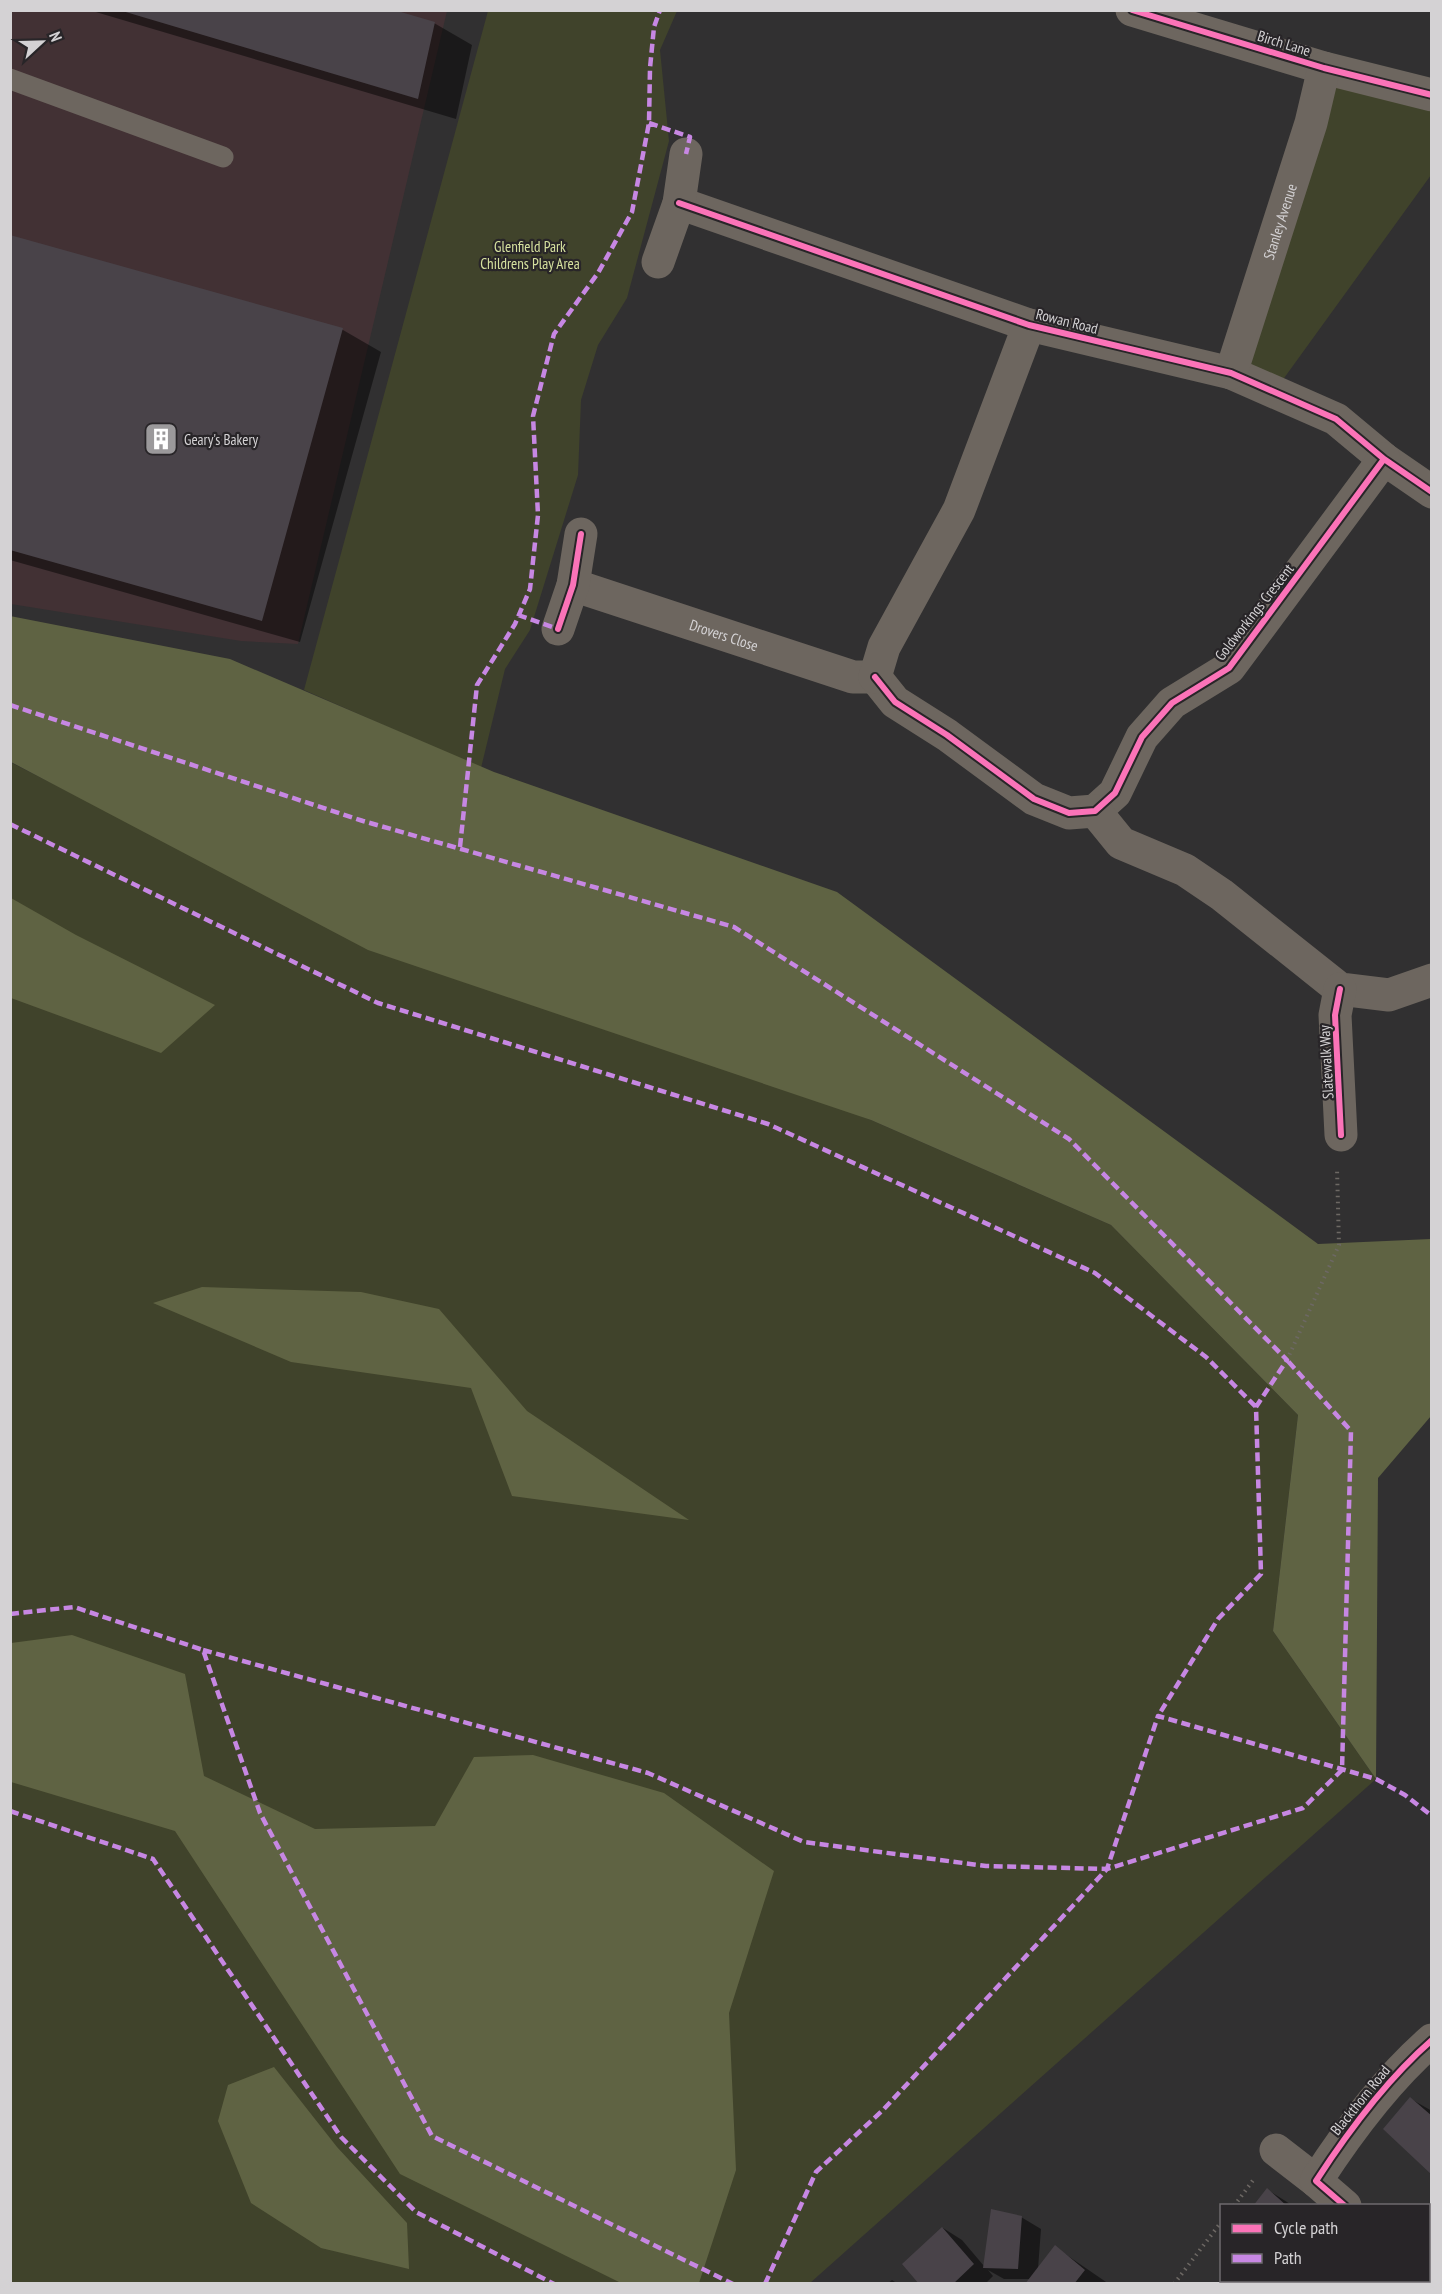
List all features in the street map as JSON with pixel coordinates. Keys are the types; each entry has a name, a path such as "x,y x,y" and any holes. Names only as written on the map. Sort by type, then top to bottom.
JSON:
{"street":[{"name":"Birch Lane","path":"1132,10 1324,68 1431,95"},
{"name":"Stanley Avenue","path":"1231,373 1311,123 1324,68"},
{"path":"658,262 679,203 686,154"},
{"name":"Rowan Road","path":"679,203 1029,325 1231,373 1336,419 1384,459 1427,480"},
{"path":"1029,325 959,510 884,646 875,677 895,702 947,735 1034,799 1070,813 1095,811 1121,843 1185,870 1340,989 1389,995 1431,980"},
{"name":"Goldworkings Crescent","path":"1095,811 1114,793 1142,736 1172,704 1228,668 1384,459"},
{"path":"558,629 573,585 581,534"},
{"name":"Drovers Close","path":"573,585 853,677 875,677"},
{"name":"Slatewalk Way","path":"1340,989 1335,1015 1341,1135"},
{"name":"Blackthorn Road","path":"1316,2181 1340,2144 1372,2103 1405,2064 1431,2040"},
{"path":"1276,2150 1344,2204"}],"lane":[{"path":"10,79 223,157"}],"path":[{"path":"1287,1360 1339,1245 1337,1147 1341,1135"},
{"path":"1174,2283 1220,2222"}],"shaded area":[{"path":"10,11 447,11 298,644 241,641 11,604"}],"green space":[{"name":"Glenfield Park Childrens Play Area","path":"488,11 677,11 660,50 669,141 627,298 598,345 581,400 578,475 530,630 505,669 481,768 304,690"},
{"path":"1324,68 1431,95 1431,175 1274,392 1231,373"},
{"path":"10,616 230,659 494,772 837,892 1318,1244 1431,1239 1431,1416 1378,1478 1376,1779 1273,1631 1298,1415 1111,1225 871,1120 368,950 11,762"},
{"path":"10,762 146,831 871,1120 1111,1225 1298,1415 1273,1631 1376,1779 810,2283 11,2283"},
{"path":"11,898 76,935 215,1005 161,1053 11,998"},
{"path":"202,1287 361,1292 439,1309 527,1411 689,1520 512,1496 471,1388 291,1362 153,1303"},
{"path":"72,1635 185,1674 204,1776 315,1829 435,1826 474,1757 533,1755 664,1793 774,1871 729,2013 736,2170 699,2283 621,2283 400,2174 175,1831 11,1782 11,1643"},
{"path":"274,2067 337,2147 407,2223 409,2269 321,2248 251,2203 218,2121 228,2085"}],"building":[{"path":"119,10 394,10 435,22 418,99"},
{"name":"Geary's Bakery","path":"10,235 343,328 262,621 10,550"},
{"path":"1410,2097 1432,2116 1432,2175 1383,2129"},
{"path":"1267,2188 1285,2204 1255,2204"},
{"path":"991,2209 1022,2216 1018,2269 983,2268"},
{"path":"942,2227 974,2264 953,2284 919,2284 902,2264"},
{"path":"1055,2245 1085,2270 1074,2284 1025,2284"},
{"path":"1324,2282 1364,2282 1363,2284 1326,2284"}],"marked path":[{"path":"460,847 477,685 515,624 530,589 538,515 533,416 554,334 598,273 632,212 649,123 650,68 654,27 660,10"},
{"path":"649,123 690,137 686,154"},
{"path":"518,615 558,629"},
{"path":"10,705 363,821 734,927 1069,1139 1287,1360 1256,1407 1261,1574 1218,1619 1158,1716"},
{"path":"10,824 378,1003 768,1124 1095,1273 1206,1357 1256,1407"},
{"path":"203,1650 648,1773 804,1842 986,1866 1107,1869 1303,1808 1342,1770 1351,1431 1287,1360"},
{"path":"10,1614 74,1607 203,1650 260,1813 432,2136 733,2284"},
{"path":"765,2284 816,2172 883,2110 1107,1869 1158,1716 1376,1779 1405,1795 1432,1816"},
{"path":"10,1811 153,1859 341,2137 416,2212 554,2284"}],"cycle path":[{"path":"1132,10 1324,68 1432,95"},
{"path":"679,203 1029,325 1231,373 1336,419 1384,459 1432,492"},
{"path":"875,677 895,702 947,735 1034,799 1069,813 1095,811 1115,793 1142,737 1172,703 1229,668 1384,459"},
{"path":"558,629 573,585 581,534"},
{"path":"1340,989 1335,1015 1341,1135"},
{"path":"1343,2204 1316,2181 1369,2106 1415,2055 1432,2040"}],"place":[{"name":"Geary's Bakery","path":"161,439"}]}
